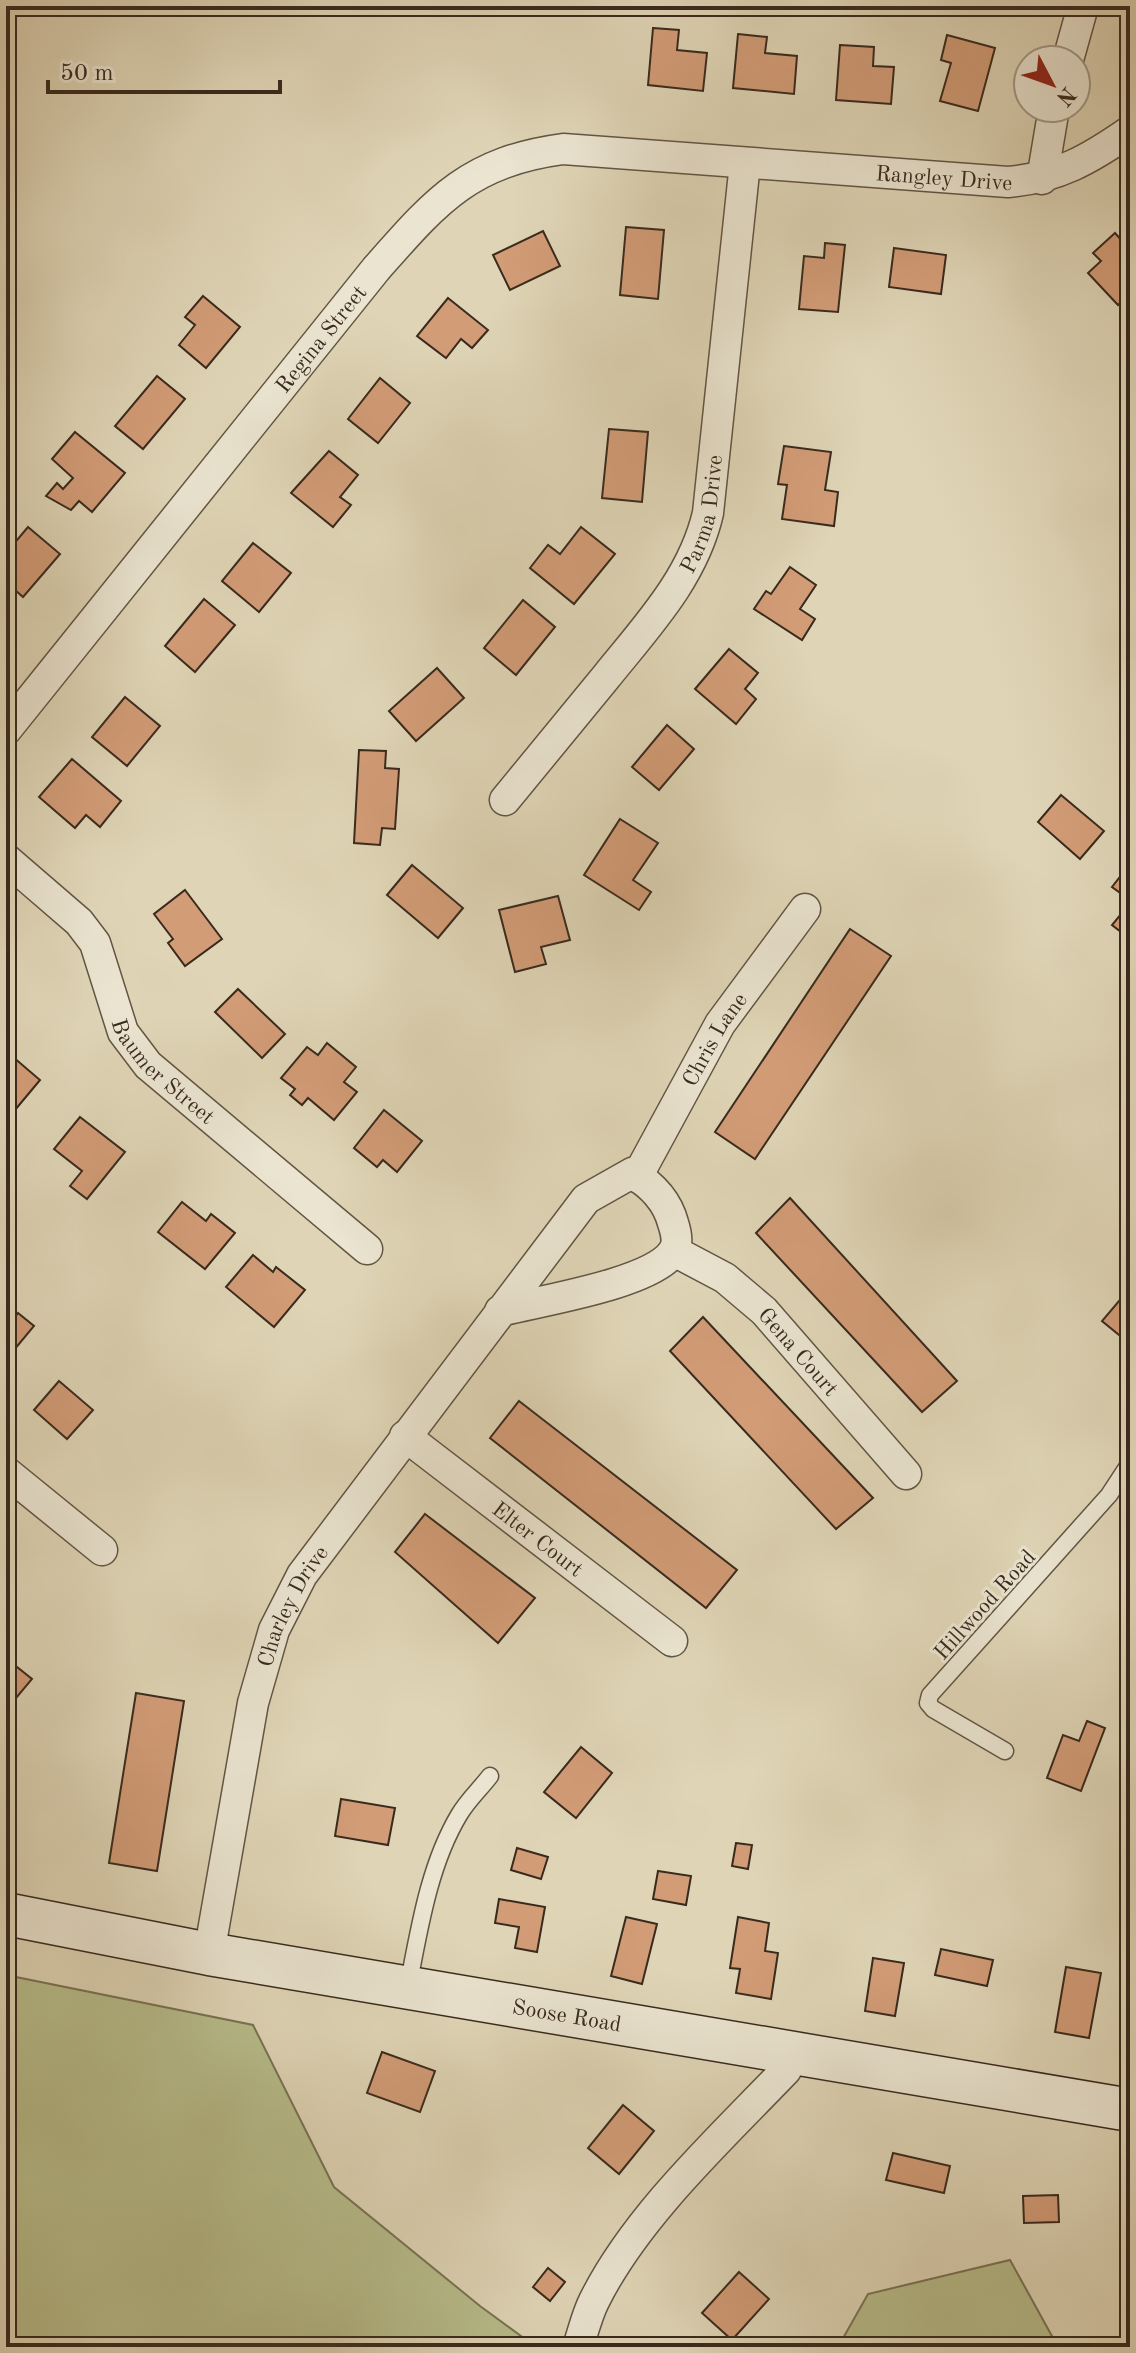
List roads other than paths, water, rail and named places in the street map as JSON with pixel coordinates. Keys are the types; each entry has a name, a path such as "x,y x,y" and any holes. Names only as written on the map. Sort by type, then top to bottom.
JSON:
{"street":[{"path":"1072,44 1083,6"},
{"path":"1042,179 1051,124"},
{"name":"Rangley Drive","path":"745,163 992,181 1042,179 1102,150 1130,131"},
{"name":"Regina Street","path":"6,730 376,269 426,212 454,187 484,169 524,154 563,149 745,163"},
{"name":"Parma Drive","path":"505,800 655,616 687,571 702,541 708,513 745,163"},
{"name":"Baumer Street","path":"6,859 79,922 95,943 123,1032 148,1065 367,1249"},
{"name":"Chris Lane","path":"637,1177 720,1024 805,909"},
{"name":"Charley Drive","path":"209,1954 253,1703 274,1630 302,1575 586,1199 632,1173 637,1177"},
{"path":"500,1311 609,1285 660,1264 674,1251 677,1236 670,1210 651,1184 637,1177"},
{"name":"Gena Court","path":"674,1251 725,1278 764,1311 906,1474"},
{"name":"Elter Court","path":"405,1436 672,1641"},
{"path":"6,1472 102,1550"},
{"name":"Soose Road","path":"6,1914 209,1954 1130,2110"},
{"path":"578,2347 593,2303 670,2191 786,2070 793,2053"}],"lane":[{"name":"Hillwood Road","path":"1005,1751 933,1709 928,1703 930,1695 1109,1495 1130,1463"},
{"path":"407,1988 423,1912 438,1864 459,1815 490,1776"}]}
